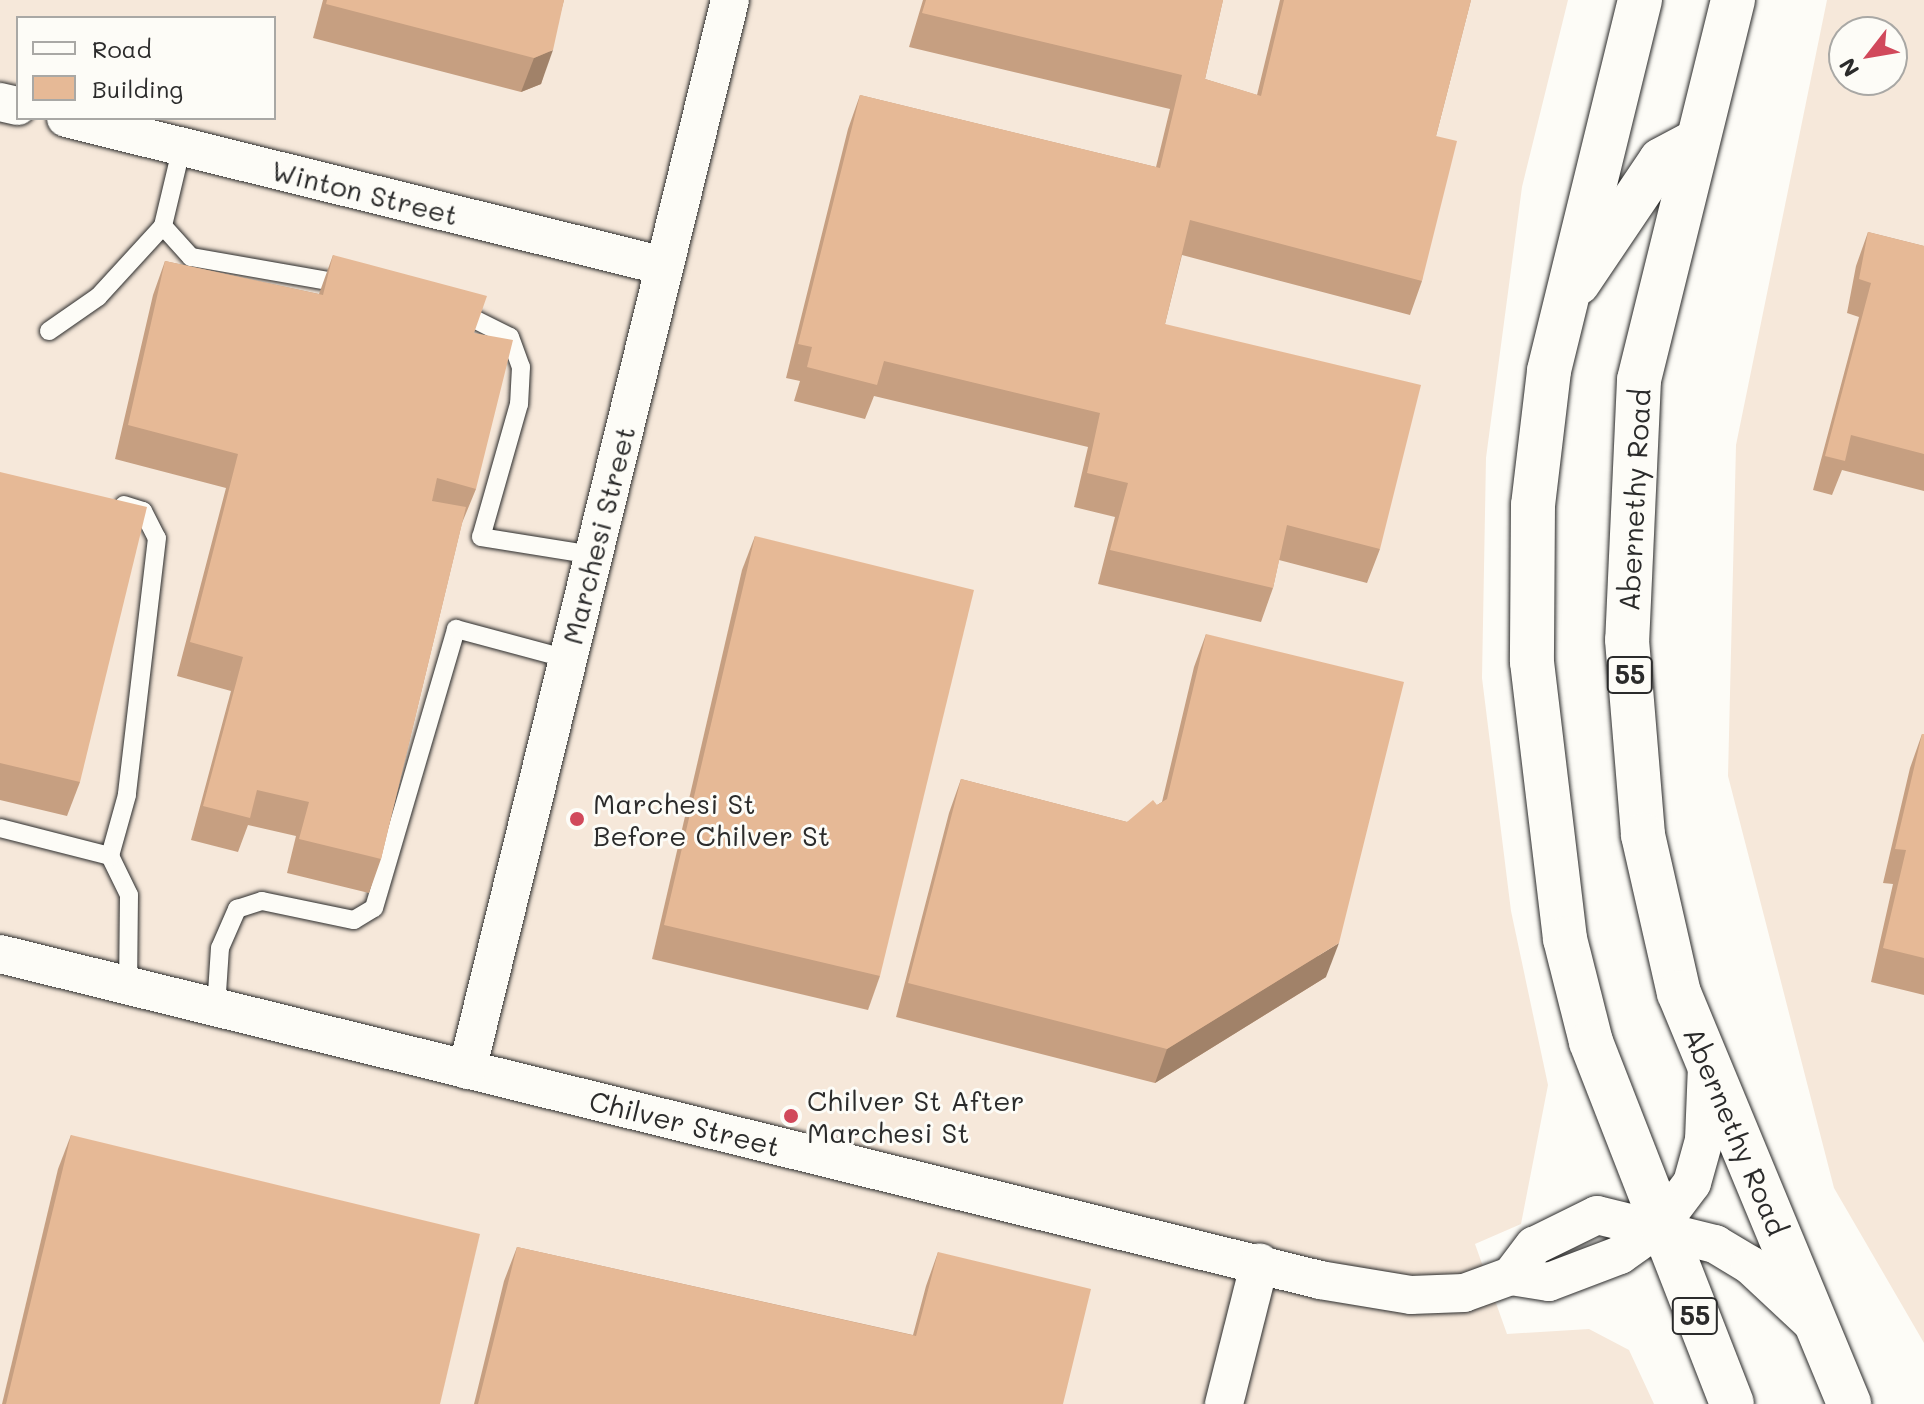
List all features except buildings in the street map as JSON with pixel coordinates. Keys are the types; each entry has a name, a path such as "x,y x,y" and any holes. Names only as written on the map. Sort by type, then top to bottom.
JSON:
{"main road":[{"name":"55","path":"1640,0 1549,371 1533,505 1532,662 1565,939 1591,1042 1658,1228 1732,1404"},
{"name":"Abernethy Road","path":"1733,0 1639,380 1627,640 1643,835 1679,993 1849,1404"},
{"path":"1567,297 1661,160 1696,141"}],"street":[{"name":"Marchesi Street","path":"467,1070 730,0"},
{"name":"Winton Street","path":"74,120 664,266"},
{"name":"Chilver Street","path":"0,954 1260,1262 1365,1291 1411,1295 1464,1293 1511,1276 1534,1246 1597,1215 1715,1244 1750,1265 1819,1329"},
{"path":"1658,1228 1692,1183 1704,1140 1707,1066"},
{"path":"1224,1404 1260,1262"}],"lane":[{"path":"49,331 98,297 163,226 182,146"},
{"path":"163,226 191,257 290,279 373,289"},
{"path":"433,304 477,316 510,337 521,367 519,404 481,537 593,555"},
{"path":"105,499 143,511 157,538 127,795 110,856 129,895 128,986"},
{"path":"216,1008 220,948 237,909 262,901 354,920 374,908 456,629 568,659"},
{"path":"0,828 110,856"}],"shaded area":[{"path":"0,0 1568,0 1522,187 1486,458 1482,678 1511,911 1548,1085 1521,1224 1475,1244 1507,1334 1589,1329 1629,1350 1654,1404 0,1404"},
{"path":"1827,0 1924,0 1924,1343 1834,1188 1728,776 1736,445"}],"place":[{"name":"Marchesi St Before Chilver St","path":"577,819"},
{"name":"Chilver St After Marchesi St","path":"791,1116"}]}
